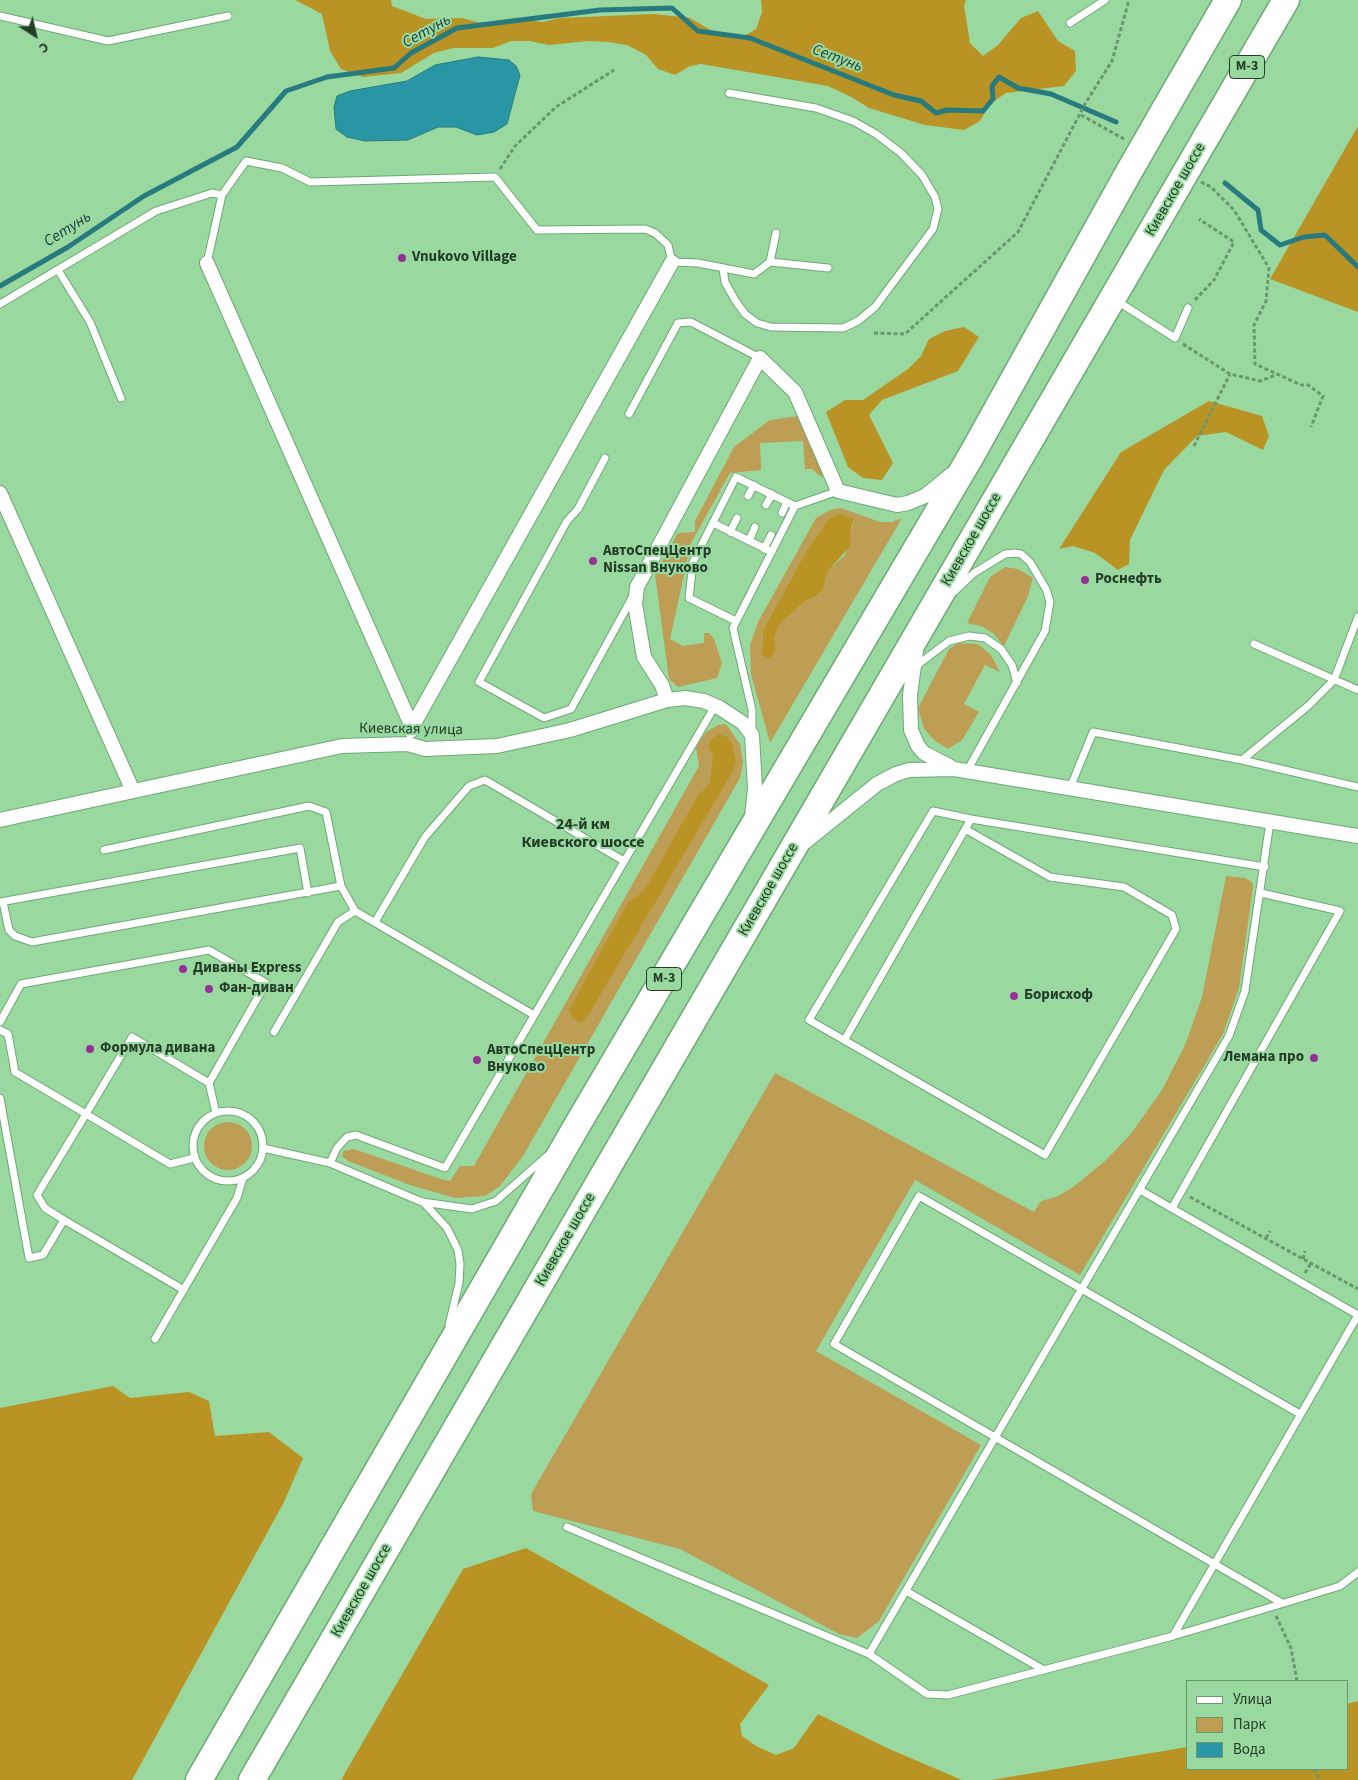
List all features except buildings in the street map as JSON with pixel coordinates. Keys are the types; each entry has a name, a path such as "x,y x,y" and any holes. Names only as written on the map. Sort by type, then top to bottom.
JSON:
{"highway":[{"name":"М-3","path":"199,1780 579,1122 971,456 1126,177 1228,0"},
{"name":"Киевское шоссе","path":"252,1780 1286,0"}],"street":[{"path":"408,744 412,727 672,262"},
{"path":"207,263 412,727"},
{"path":"666,700 662,686 644,658 635,604 638,587 760,358 795,392 838,491 897,505 908,503 925,496 971,456"},
{"path":"0,493 133,791"},
{"path":"923,625 909,674 909,716 915,739 924,752 960,770"},
{"name":"Киевская улица","path":"0,820 342,746 408,744 425,749 497,746 570,730 666,700 685,698 715,706 743,723 752,735"},
{"path":"750,833 755,788 752,735"},
{"path":"790,853 867,792 891,777 909,770 960,770 1358,836"}],"lane":[{"path":"1070,23 1105,0"},
{"path":"0,16 108,41 228,16"},
{"path":"723,268 725,282 735,300 745,314 756,323 771,327 843,328 858,321 875,307 933,229 938,209 922,175 901,152 876,134 853,121 816,108 728,94"},
{"path":"207,263 222,196 246,161 282,168 310,182 495,178 537,230 645,229 655,233 668,245 672,262 698,262 754,274 770,262 776,233"},
{"path":"0,304 156,212 212,194 222,196"},
{"path":"770,262 828,268"},
{"path":"58,270 90,322 121,398"},
{"path":"1112,298 1175,338 1188,308"},
{"path":"629,414 678,323 691,322 760,358"},
{"path":"605,458 578,509 566,521 479,682 544,718 571,709 638,587"},
{"path":"736,621 690,598 693,562 736,477 796,506"},
{"path":"748,496 754,485"},
{"path":"752,735 752,710 733,628 796,506 838,491"},
{"path":"766,505 772,494"},
{"path":"782,513 787,502"},
{"path":"730,532 737,518"},
{"path":"713,523 772,552"},
{"path":"749,541 755,528"},
{"path":"764,549 771,535"},
{"path":"923,625 974,573 1005,554 1021,554 1042,582 1050,602 1045,631 1017,684 960,770"},
{"path":"1242,760 1308,706 1334,680 1358,617"},
{"path":"909,674 949,640 969,636 985,638 1001,649 1012,665 1017,684"},
{"path":"1254,644 1358,690"},
{"path":"871,714 899,685"},
{"path":"330,1164 338,1148 347,1137 356,1135 445,1168 715,706"},
{"path":"1070,788 1093,732 1242,760 1358,786"},
{"path":"375,922 425,837 469,786 485,780 624,860"},
{"path":"104,850 309,806 326,812 342,886 355,911 534,1015"},
{"path":"965,829 1050,877 1124,887 1172,915 1176,929 1046,1155 809,1020 933,811 971,819 1264,867"},
{"path":"845,1039 971,819"},
{"path":"869,1654 1229,1036 1245,991 1270,822"},
{"path":"308,892 300,848 1,902 9,930 15,936 32,942 342,886"},
{"path":"1172,1208 1340,911 1261,893"},
{"path":"274,1032 338,922 355,911"},
{"path":"0,1022 21,984 209,950 266,984 209,1082 216,1113"},
{"path":"0,1030 8,1034 15,1072 170,1164 194,1158"},
{"path":"184,1290 45,1208 37,1195 132,1037 209,1082"},
{"path":"0,1098 30,1258 43,1256 64,1220"},
{"path":"235,1112 251,1120 261,1135 263,1148 259,1162 254,1170 243,1178 230,1182 212,1178 198,1166 194,1158 193,1139 196,1130 208,1117 216,1113 235,1112"},
{"path":"263,1148 330,1164 422,1202 472,1208 496,1201 518,1184 579,1122"},
{"path":"156,1339 237,1198 243,1178"},
{"path":"1140,1190 1358,1315 1173,1636"},
{"path":"1282,1603 834,1344 919,1196 1300,1414"},
{"path":"422,1202 448,1228 456,1243 460,1264 459,1283 442,1359"},
{"path":"567,1527 869,1654 927,1694 948,1695 1173,1636 1340,1586 1358,1572"},
{"path":"906,1591 1044,1670"}],"path":[{"path":"874,333 905,334 1018,232 1085,104 1112,60 1129,0"},
{"path":"495,178 515,146 556,107 614,70"},
{"path":"1081,113 1133,144"},
{"path":"1194,178 1211,187 1234,210 1269,268 1266,301 1254,325 1255,364 1276,375 1302,385 1308,385 1323,396 1312,427"},
{"path":"1188,308 1214,280 1234,242 1199,219"},
{"path":"1175,338 1230,374 1260,381 1276,375"},
{"path":"1194,446 1230,374"},
{"path":"1182,1192 1358,1289"},
{"path":"1266,1238 1270,1232"},
{"path":"1303,1259 1305,1251"},
{"path":"1271,1607 1291,1648 1297,1680"}],"green space":[{"path":"806,415 825,472 821,477 812,469 805,469 803,441 760,443 761,470 730,473 691,543 670,639 683,646 704,643 704,633 709,633 714,639 722,663 717,678 678,687 669,679 655,574 678,533 695,532 695,521 734,447 770,420"},
{"path":"841,508 880,522 892,522 902,518 770,743 751,674 750,645 758,622 816,518 830,510","holes":["829,518 854,520 845,555 830,569 823,590 815,597 805,601 779,625 762,655 763,630 807,550"]},
{"path":"1005,567 1018,569 1033,578 1028,596 1004,646 993,633 981,626 967,623 990,577"},
{"path":"958,643 978,644 991,655 1000,672 985,665 964,704 979,712 962,740 948,749 934,740 924,729 918,708 949,649"},
{"path":"726,724 740,744 743,762 740,778 523,1156 500,1186 485,1196 455,1198 410,1185 348,1161 342,1156 343,1151 354,1149 450,1181 460,1166 474,1166 699,766 696,747 706,732 718,725"},
{"path":"1226,876 1245,878 1252,882 1253,887 1239,988 1223,1034 1080,1275 915,1180 816,1351 981,1445 879,1621 857,1638 839,1634 680,1549 533,1511 531,1494 775,1073 1034,1212 1041,1201 1056,1197 1072,1188 1105,1161 1130,1135 1162,1090 1185,1045 1202,997"},
{"path":"223,1122 233,1122 242,1126 248,1132 252,1146 248,1160 242,1166 233,1170 223,1170 214,1166 208,1160 204,1151 204,1141 208,1132 214,1126"}],"shaded area":[{"path":"295,0 391,0 392,6 426,19 462,18 480,23 517,18 542,22 560,18 654,14 690,18 721,36 739,39 756,29 762,12 761,0 966,0 964,5 970,43 983,56 998,45 1021,18 1038,11 1058,41 1075,51 1076,71 1064,86 1006,93 990,104 980,121 964,130 925,125 869,108 828,86 701,64 690,66 675,75 658,69 646,55 627,45 608,42 589,41 549,45 530,41 511,41 493,48 453,48 434,53 401,73 363,77 341,69 330,51 322,14"},
{"path":"1358,126 1358,312 1270,279"},
{"path":"964,327 979,337 958,371 882,400 869,415 893,463 882,480 863,478 848,467 826,412 845,400 863,400 908,369 921,356 929,339 945,331"},
{"path":"1209,401 1262,416 1269,436 1263,450 1226,432 1197,436 1164,470 1130,540 1129,564 1118,570 1095,553 1073,546 1059,549 1121,452"},
{"path":"841,514 854,519 851,529 850,546 830,569 823,590 815,597 805,601 779,625 774,637 775,650 770,659 762,655 763,630 807,550 829,518"},
{"path":"719,734 728,737 732,744 736,762 733,771 589,1014 581,1023 573,1018 569,1010 624,909 629,902 644,891 697,797 710,783 713,755 708,747 712,739"},
{"path":"113,1386 130,1398 189,1392 209,1401 215,1436 269,1432 303,1458 284,1502 132,1780 0,1780 0,1408"},
{"path":"526,1548 769,1685 740,1724 742,1736 756,1746 776,1755 794,1748 818,1714 887,1748 962,1780 341,1780 463,1569"},
{"path":"1358,1701 1358,1780 991,1780 1186,1747 1186,1770 1348,1770 1348,1704"}],"water":[{"path":"478,57 509,60 516,66 520,75 507,124 494,132 477,135 456,127 438,127 408,140 365,141 347,137 336,129 334,107 337,96 350,91 407,81 435,65"}],"waterway":[{"name":"Сетунь","path":"0,286 68,247 144,196 237,147 286,91 327,77 394,68 411,53 457,28 600,10 672,8 698,31 750,38 894,95 921,101 936,113 947,110 983,111 993,99 992,86 999,77 1018,88 1051,94 1116,122"},
{"name":"Сетунь","path":"1225,183 1258,210 1261,230 1280,245 1304,237 1325,235 1358,267"}],"place":[{"name":"Vnukovo Village","path":"402,258"},
{"name":"АвтоСпецЦентр Nissan Внуково","path":"593,561"},
{"name":"Роснефть","path":"1085,580"},
{"name":"Диваны Express","path":"183,969"},
{"name":"Фан-диван","path":"209,989"},
{"name":"Борисхоф","path":"1014,996"},
{"name":"Формула дивана","path":"90,1049"},
{"name":"Лемана про","path":"1314,1058"},
{"name":"АвтоСпецЦентр Внуково","path":"477,1060"}],"district":[{"name":"24-й км Киевского шоссе","path":"583,834"}]}
